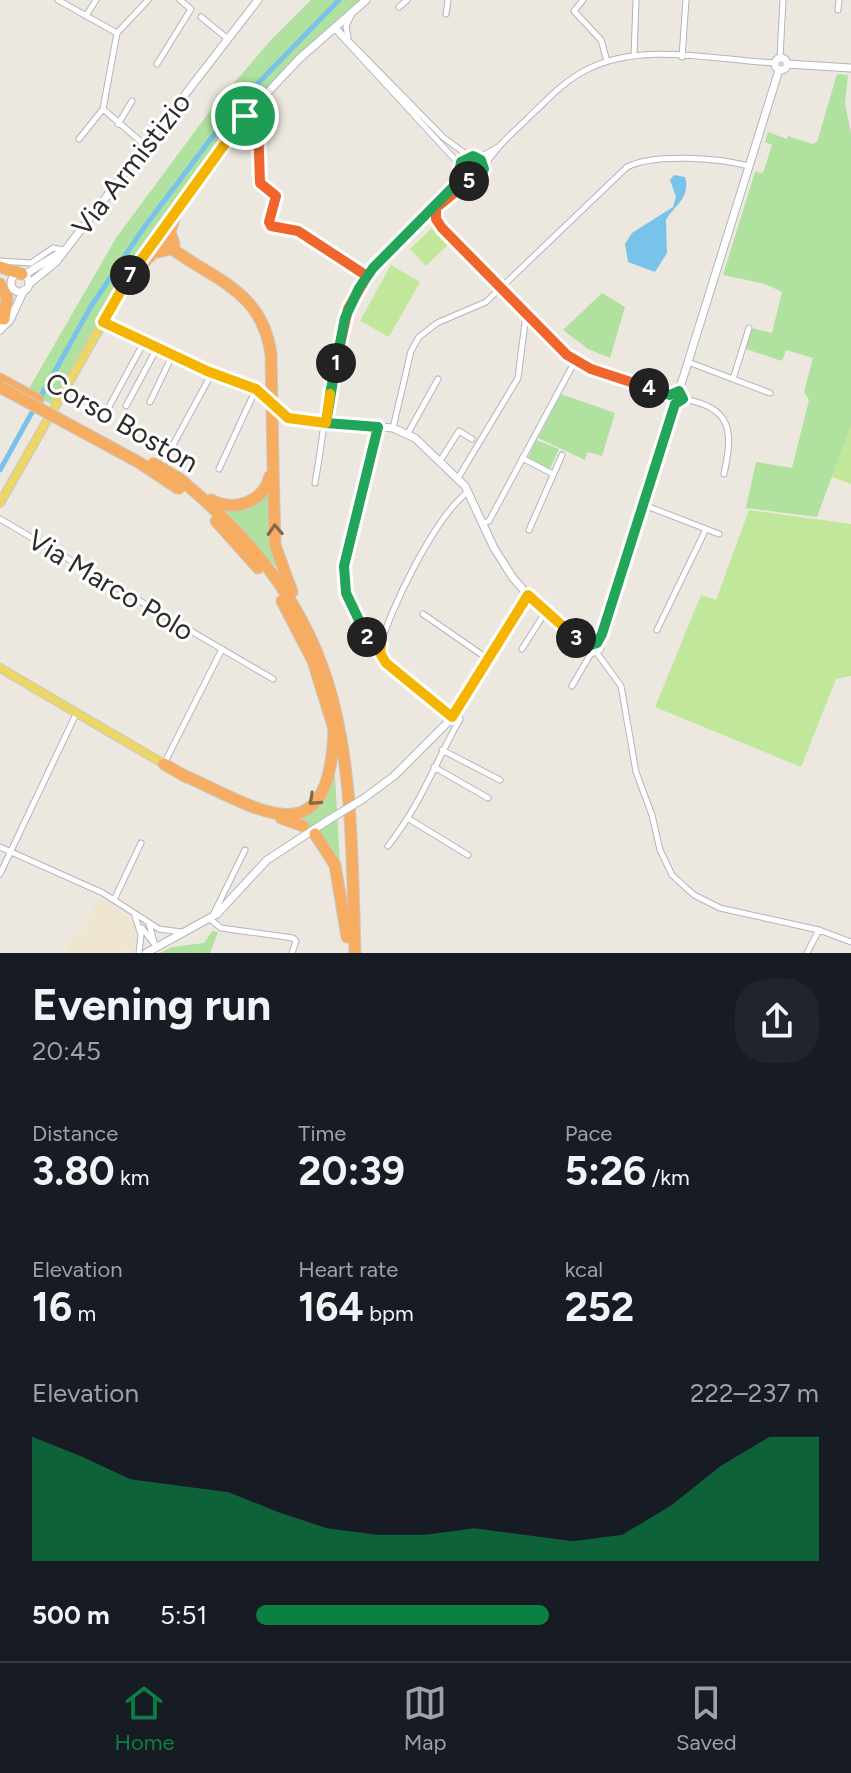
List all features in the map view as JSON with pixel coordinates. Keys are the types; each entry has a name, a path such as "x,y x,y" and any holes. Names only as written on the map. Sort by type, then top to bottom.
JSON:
{"highway":[{"path":"172,247 170,232 177,208"},
{"path":"156,236 251,302 266,326 271,354 277,557 320,654"},
{"path":"127,279 153,253 172,247"},
{"path":"0,267 16,283 7,298 1,325"},
{"name":"Corso Boston","path":"0,379 179,484 246,540 289,599 320,654 335,699 347,760 355,953"},
{"name":"Corso Boston","path":"0,387 179,484 240,546 286,607 313,661 334,728 342,791 348,953"},
{"path":"179,484 212,501 235,507 262,492 273,464"},
{"path":"181,774 255,810 280,815 298,812 313,803 327,783 334,728"},
{"path":"164,764 230,804 303,826"},
{"path":"315,834 335,865 347,937"}],"main road":[{"path":"0,503 127,279 156,236"},
{"path":"0,668 164,764"}],"street":[{"path":"58,0 117,33"},
{"path":"86,16 96,0"},
{"path":"79,139 103,109 117,33 148,0"},
{"path":"157,64 191,9 180,0"},
{"name":"Via Armistizio","path":"1,325 16,283 56,262 258,0"},
{"path":"156,236 259,101 316,43 366,0"},
{"path":"399,7 407,0"},
{"path":"446,14 448,0"},
{"path":"583,0 573,9 601,40 607,61"},
{"path":"634,56 636,0"},
{"path":"682,57 686,0"},
{"path":"572,686 597,643 675,404 681,395 688,362 778,63 783,0"},
{"path":"838,10 839,0"},
{"path":"349,38 346,26 351,12"},
{"path":"201,17 228,39"},
{"path":"334,27 349,38 460,153 478,158 499,147"},
{"path":"334,27 341,39 455,156 460,165 461,174 431,212"},
{"path":"316,43 341,39"},
{"path":"315,483 345,318 367,276 431,212 470,181 480,178 499,147 563,85 607,61 634,56 851,68"},
{"path":"118,124 132,101"},
{"path":"259,101 260,183 276,196 269,222 271,226 298,231 367,276"},
{"path":"103,109 146,146"},
{"path":"243,119 258,123"},
{"path":"243,119 253,124 258,132"},
{"path":"460,165 469,156"},
{"path":"478,158 484,168"},
{"path":"393,428 414,343 433,326 478,307 634,163 672,159 749,166"},
{"path":"461,174 470,181"},
{"path":"431,212 434,221 575,361 670,395 681,395 705,405 725,420 730,444 724,474"},
{"path":"431,212 434,221"},
{"path":"422,221 434,221"},
{"path":"0,261 31,263 53,248 63,250"},
{"path":"458,478 518,378 522,319 526,314"},
{"path":"103,322 172,356 256,389 288,418 393,428 408,433 469,491 494,548 528,595 617,677 624,698 636,772 671,873 694,895 720,908 819,930 851,942"},
{"path":"733,379 749,328"},
{"path":"104,416 144,342"},
{"path":"126,406 157,348"},
{"path":"150,402 172,356"},
{"path":"482,524 489,521 575,361"},
{"path":"688,362 770,393"},
{"path":"158,470 167,461 212,373"},
{"path":"408,433 438,379"},
{"path":"219,469 256,389"},
{"path":"670,395 675,404"},
{"path":"378,427 344,575 348,598 367,638 381,645"},
{"path":"440,461 459,431 472,439"},
{"path":"529,530 562,455"},
{"path":"522,458 553,474"},
{"path":"388,846 420,802 442,750 460,719 386,663 380,653 381,645 419,558 454,505 469,491"},
{"path":"644,505 691,520 719,534"},
{"name":"Via Marco Polo","path":"0,519 273,679"},
{"path":"657,630 706,529"},
{"path":"146,953 212,918 231,902 267,860 394,776 455,714 528,595"},
{"path":"522,649 546,611"},
{"path":"423,614 488,659"},
{"name":"Via Marco Polo","path":"164,764 221,651"},
{"path":"0,874 77,713"},
{"path":"442,750 500,780"},
{"path":"434,767 488,798"},
{"path":"409,819 468,855"},
{"path":"114,900 141,843"},
{"path":"0,847 114,900 149,923 167,931 186,932"},
{"path":"212,918 220,896 245,850"},
{"path":"220,896 231,902"},
{"path":"135,915 156,946"},
{"path":"212,918 221,928 293,938 296,941 292,953"},
{"path":"149,923 156,946"},
{"path":"139,924 139,953"},
{"path":"807,953 819,930"}],"shaded area":[{"path":"96,900 104,901 129,918 137,931 135,953 121,950 119,953 65,953 73,933 81,936"}],"green space":[{"path":"311,0 360,0 267,89 212,153 161,221 126,275 51,404 27,392 116,238 207,115 270,41"},
{"path":"837,74 848,75 845,104 851,133 851,426 817,517 746,508 756,462 792,468 809,400 804,392 813,358 786,350 782,361 746,349 751,328 772,333 782,292 765,284 723,275 755,172 763,173 772,145 765,142 768,132 787,139 788,136 812,144 817,142"},
{"path":"432,228 448,245 426,266 410,249"},
{"path":"391,265 420,282 389,337 360,321"},
{"path":"602,293 625,307 610,358 588,349 563,330"},
{"path":"561,394 615,413 602,456 587,452 585,460 538,438"},
{"path":"851,426 851,484 832,477"},
{"path":"536,440 559,449 550,469 528,458"},
{"path":"268,483 276,567 219,506 235,508"},
{"path":"749,510 851,524 851,676 836,679 801,767 655,707 701,595 716,600"},
{"path":"331,775 335,776 340,864 321,836 293,815 302,812"},
{"path":"212,931 218,932 210,953 160,953 172,947 204,943"}],"water":[{"path":"674,175 685,177 686,190 666,220 667,253 655,272 628,262 625,244 632,233 673,207 676,197 670,180"}],"waterway":[{"path":"0,470 90,308 143,229 234,108 339,0"}],"route":[{"path":"245,116 141,257 103,322 207,371 256,389 288,418 326,423 339,344 345,318 359,288 367,276 373,268 457,183 462,161 473,156 483,163 484,173 477,180 461,186 436,208 436,219 442,228 544,334 575,361 670,395 677,390 683,394 682,401 675,404 617,590 597,643 585,645 528,595 467,698 452,717 382,659 381,645 367,638 344,584 345,559 378,427 326,423 345,318 367,276 298,231 271,226 269,222 276,196 260,183 258,123 245,116"}]}
